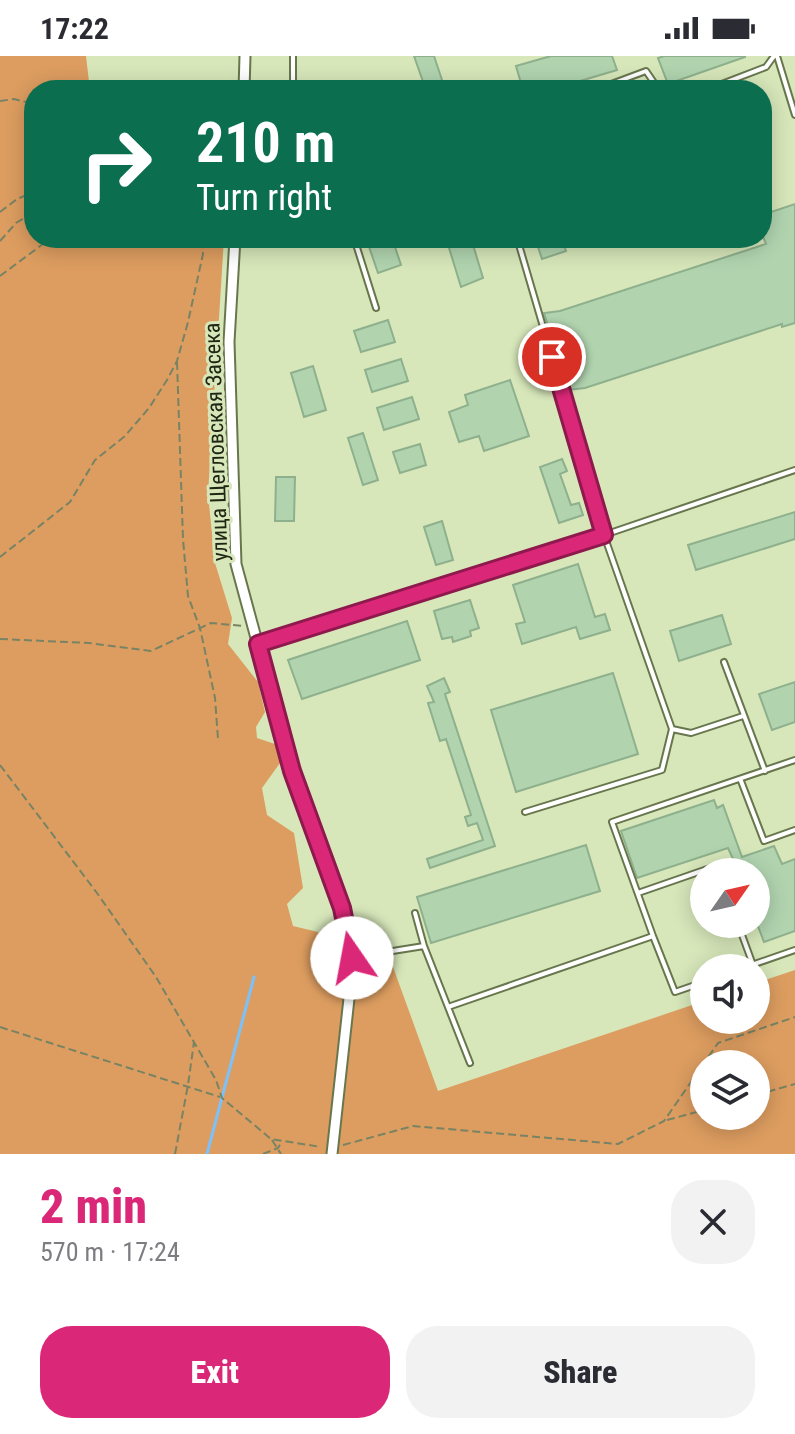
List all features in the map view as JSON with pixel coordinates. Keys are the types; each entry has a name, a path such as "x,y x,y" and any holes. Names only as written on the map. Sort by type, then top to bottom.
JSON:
{"street":[{"path":"244,80 245,56"},
{"name":"улица Щегловская Засека","path":"234,248 229,342 236,564 292,771 342,908 352,958 332,1151"}],"lane":[{"path":"293,56 293,80"},
{"path":"732,80 766,67 775,56"},
{"path":"775,56 795,115"},
{"path":"622,80 646,71 652,80"},
{"path":"357,248 376,308"},
{"path":"520,248 604,535 672,729 662,770 525,812"},
{"path":"258,644 604,535 795,470"},
{"path":"724,662 765,771"},
{"path":"672,729 691,733 744,715"},
{"path":"690,987 675,992 612,822 795,760"},
{"path":"741,780 764,841 795,830"},
{"path":"637,893 690,875"},
{"path":"415,913 424,946 470,1063"},
{"path":"448,1007 653,936"},
{"path":"352,958 424,946"},
{"path":"770,959 795,950"}],"path":[{"path":"0,101 24,102"},
{"path":"0,212 24,196"},
{"path":"0,241 24,218"},
{"path":"0,276 38,248"},
{"path":"0,557 70,502 95,460 125,436 149,408 177,361 196,289 203,248"},
{"path":"177,361 188,596 200,628 215,698 218,739"},
{"path":"0,639 89,643 151,651 211,623 253,626"},
{"path":"0,765 156,977 216,1080 222,1098"},
{"path":"664,1121 718,1043 795,1017"},
{"path":"0,1027 222,1098 271,1139 281,1154"},
{"path":"175,1154 194,1041"},
{"path":"770,1091 795,1084"},
{"path":"271,1139 332,1151 413,1126 618,1144 664,1121 690,1114"},
{"path":"263,1154 278,1148 282,1142"}],"shaded area":[{"path":"0,56 86,56 89,80 24,80 24,248 223,248 208,494 215,563 232,618 228,644 258,682 265,712 256,727 257,738 275,744 280,763 262,788 267,815 294,833 303,888 287,904 293,926 318,932 327,970 389,956 438,1091 690,1006 690,1034 770,1034 770,978 795,970 795,1154 0,1154"}],"building":[{"path":"414,56 434,56 442,80 422,80"},
{"path":"551,56 612,56 617,70 584,80 520,80 516,66"},
{"path":"745,56 679,80 666,80 658,58"},
{"path":"795,204 795,323 782,327 782,324 585,388 568,390 544,313 560,311 754,248 772,248 772,212"},
{"path":"369,248 395,248 401,265 378,273"},
{"path":"449,248 474,248 483,278 461,287"},
{"path":"538,248 565,248 566,251 542,259"},
{"path":"388,320 395,342 361,352 354,331"},
{"path":"401,359 408,381 372,392 365,370"},
{"path":"313,366 326,410 304,417 291,373"},
{"path":"510,380 529,436 484,451 479,436 459,442 449,412 468,405 465,395"},
{"path":"412,397 419,419 384,430 377,408"},
{"path":"363,433 378,480 363,485 348,438"},
{"path":"420,444 426,465 400,473 393,452"},
{"path":"562,459 567,471 560,474 571,505 579,503 583,515 559,523 540,467"},
{"path":"276,477 295,477 294,521 275,521"},
{"path":"795,512 795,539 696,570 688,545"},
{"path":"442,521 453,560 436,565 424,527"},
{"path":"578,564 595,617 605,614 610,630 580,639 576,627 522,644 516,624 525,622 513,585"},
{"path":"470,600 479,628 470,631 471,636 453,642 452,637 442,639 434,611"},
{"path":"722,615 731,644 679,661 670,631"},
{"path":"407,621 420,660 302,699 288,660"},
{"path":"613,673 638,754 516,792 491,710"},
{"path":"444,678 450,692 445,694 495,846 430,868 427,859 483,840 477,823 468,826 465,817 471,815 446,739 440,741 428,703 434,702 427,686"},
{"path":"795,682 795,722 772,730 759,694"},
{"path":"714,800 717,808 723,805 742,857 774,846 782,864 795,859 795,931 764,942 762,938 770,938 770,858 733,858 728,848 690,858 637,878 621,831"},
{"path":"586,845 600,891 431,943 417,897"}],"waterway":[{"path":"207,1154 254,977"}],"route":[{"path":"352,958 342,908 292,771 258,644 604,535 552,357"}]}
